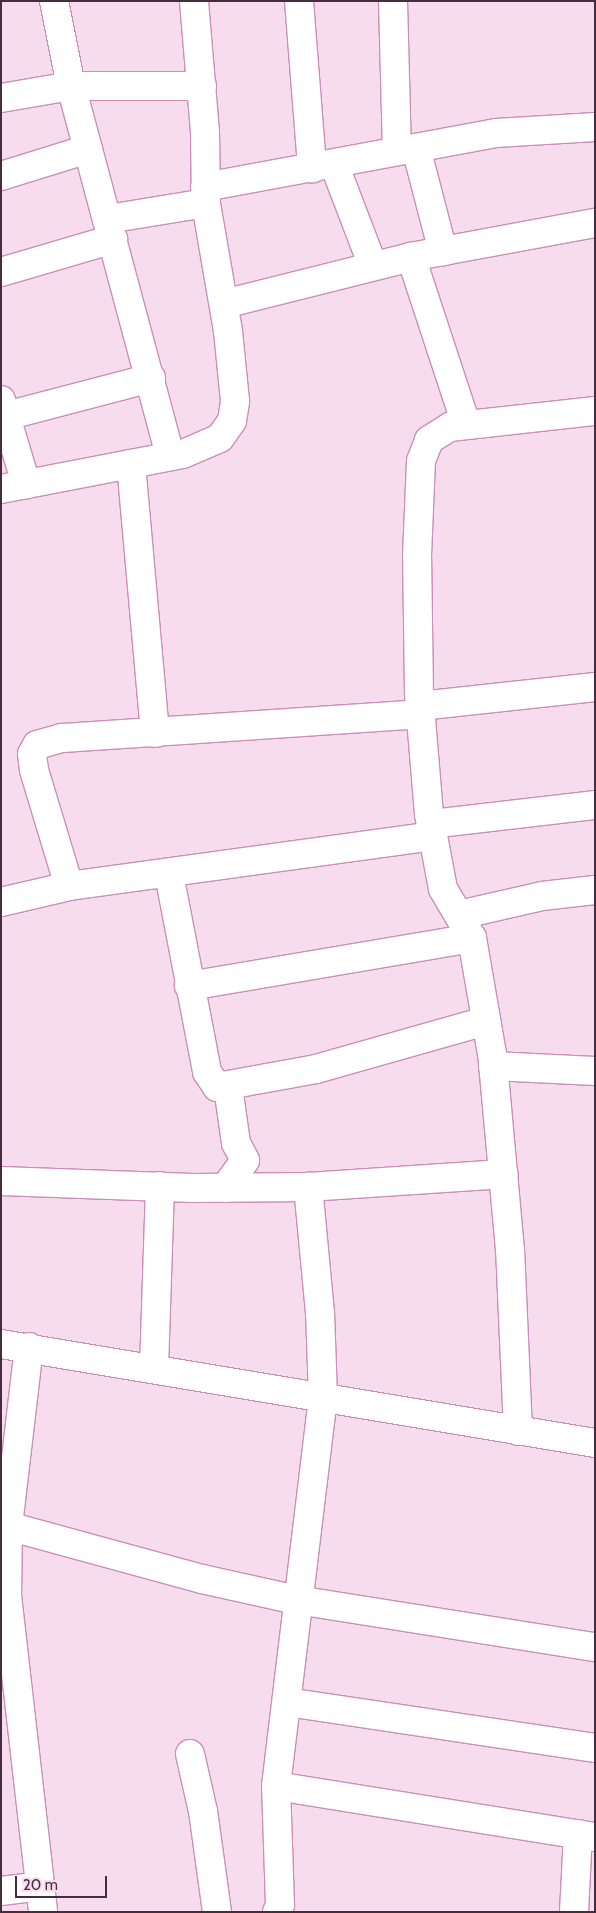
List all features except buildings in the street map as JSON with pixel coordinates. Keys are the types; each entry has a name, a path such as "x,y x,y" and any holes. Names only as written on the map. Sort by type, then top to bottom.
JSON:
{"street":[{"path":"54,1 70,86 151,378 170,456"},
{"path":"151,378 4,408 14,487 202,448 220,438 232,422 235,401 224,304 205,195 202,86 194,1"},
{"path":"299,1 323,166 373,266"},
{"path":"393,1 407,149 443,252"},
{"path":"1,98 70,86 202,86"},
{"path":"1,272 110,229 205,195 323,166 496,133 595,127"},
{"path":"1,176 88,149"},
{"path":"224,304 411,257 595,223"},
{"path":"411,257 466,424"},
{"path":"518,1431 504,1174 493,1066 472,938 441,883 432,830 420,710 417,556 421,461 424,448 436,433 466,424 595,411"},
{"path":"131,464 155,733"},
{"path":"69,886 32,754 37,745 62,738 155,733 420,710 595,687"},
{"path":"1,902 69,886 169,874 595,805"},
{"path":"169,874 208,1079 217,1087 228,1087 316,1069 486,1021"},
{"path":"459,914 542,896 595,890"},
{"path":"189,986 472,938"},
{"path":"493,1066 595,1071"},
{"path":"224,1188 245,1160 236,1143 228,1087"},
{"path":"1,1181 224,1188 308,1187 504,1174"},
{"path":"154,1368 160,1186"},
{"path":"277,1912 280,1905 276,1786 323,1396 320,1313 308,1187"},
{"path":"1,1344 29,1347 323,1396 595,1443"},
{"path":"1,1891 41,1899 11,1740 4,1595 8,1526 29,1347"},
{"path":"8,1526 202,1579 297,1600 595,1646"},
{"path":"287,1702 595,1748"},
{"path":"190,1754 203,1811 217,1912"},
{"path":"276,1786 586,1835 574,1912"}]}
